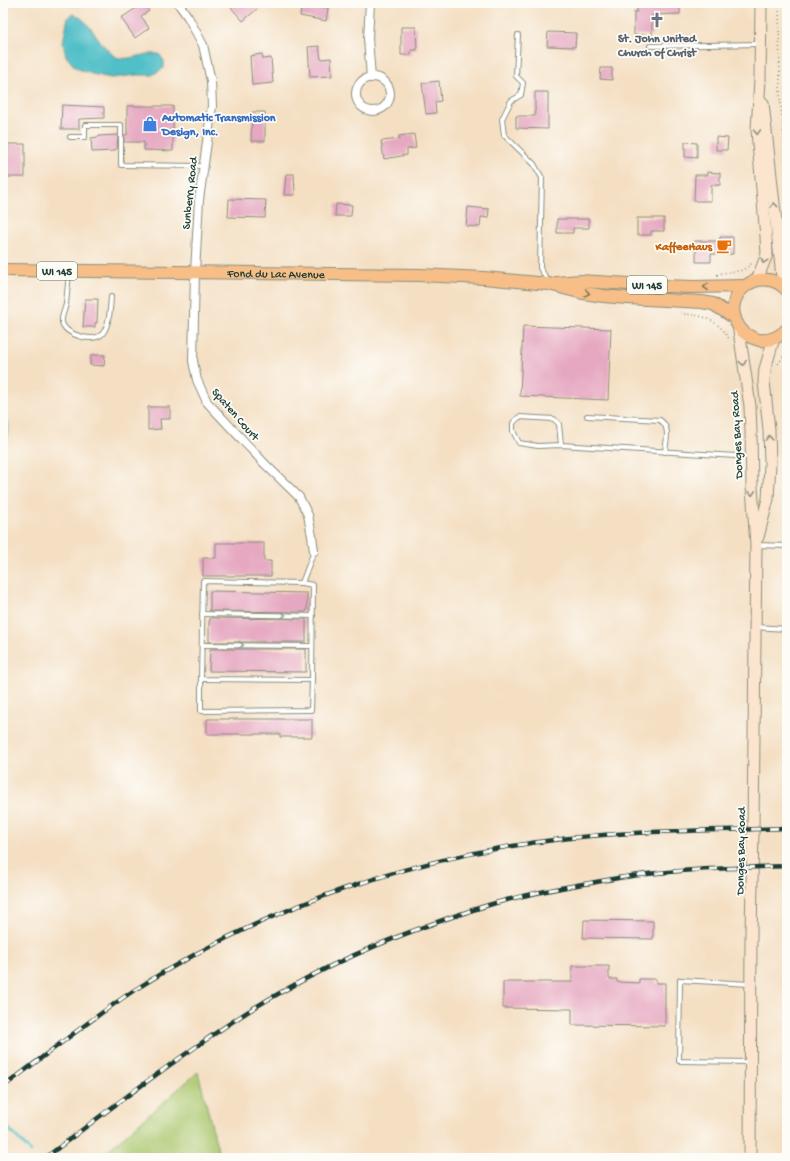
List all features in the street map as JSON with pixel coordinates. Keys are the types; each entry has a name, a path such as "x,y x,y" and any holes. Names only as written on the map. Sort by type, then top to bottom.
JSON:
{"main road":[{"name":"Fond du Lac Avenue","path":"3,270 484,278 549,284 583,293 604,296 713,304 736,321"},
{"name":"WI 145","path":"745,286 757,280"},
{"path":"757,280 771,280 785,288"},
{"name":"Fond du Lac Avenue","path":"549,284 580,281 662,286 745,286"},
{"path":"736,321 734,304 736,297 745,286"},
{"name":"WI 145","path":"736,321 742,330 753,338 760,340 782,335"}],"street":[{"name":"Sunberry Road","path":"178,3 188,17 203,45 211,81 212,106 199,200 195,272"},
{"path":"370,3 368,38 371,78"},
{"path":"757,280 767,254 757,130 760,79 761,3"},
{"path":"371,78 382,80 390,92 388,102 381,110 370,111 364,108 357,99 356,94 361,83 366,79 371,78"},
{"path":"760,79 785,288"},
{"name":"Spaten Court","path":"195,272 193,361 201,391 207,402 299,498 308,515 314,551"},
{"name":"Donges Bay Road","path":"736,321 750,406 752,487 756,545 750,1158"},
{"name":"Donges Bay Road","path":"756,545 768,499 770,464 769,430 764,381 765,369 767,360 782,335"}],"lane":[{"path":"518,35 516,76 523,83 521,95 510,101 502,119 504,135 534,164 542,178 540,268 549,284"},
{"path":"650,46 761,44"},
{"path":"70,137 85,137 86,125 122,125 121,165 204,166"},
{"path":"69,271 66,305 62,318 62,323 69,331 79,336 90,338 99,337 107,326 111,297"},
{"path":"587,416 660,420 665,424 667,430 665,452"},
{"path":"561,445 559,424 554,419 519,417 513,423 513,431 519,443 538,446 561,445 752,457"},
{"path":"756,545 787,546"},
{"path":"302,583 314,551"},
{"path":"203,581 302,583 313,585 311,710 201,711 203,581"},
{"path":"202,614 313,616"},
{"path":"755,627 787,629"},
{"path":"202,645 312,646"},
{"path":"201,678 312,680"},
{"path":"750,1062 679,1061 680,980 751,984"}],"path":[{"path":"779,3 780,96 787,170"},
{"path":"720,273 741,271 753,261"},
{"path":"683,314 702,316 711,320 720,327 729,338 731,345"},
{"path":"767,360 777,365 787,351"}],"green space":[{"path":"198,1072 220,1158 99,1158"}],"water":[{"path":"73,14 86,22 104,46 114,56 126,58 149,54 159,54 164,61 164,68 152,75 111,78 92,74 76,68 66,56 63,43 68,17"}],"building":[{"path":"144,3 149,11 141,16 149,28 135,38 121,18"},
{"path":"227,3 264,3 243,21"},
{"path":"302,3 313,3 313,5 328,8 326,21 300,16"},
{"path":"637,3 680,3 680,14 652,15 652,35 634,35 634,12 637,12"},
{"path":"401,27 416,27 417,50 411,50 411,55 401,55"},
{"path":"548,32 576,33 575,47 547,46"},
{"path":"319,46 321,59 331,58 332,76 310,77 308,47"},
{"path":"262,54 263,59 271,58 273,83 252,85 250,56"},
{"path":"601,68 612,68 612,80 600,79"},
{"path":"439,81 441,101 435,102 436,113 426,114 422,83"},
{"path":"535,92 548,92 548,129 516,128 516,116 535,116"},
{"path":"62,105 104,107 104,118 79,119 79,129 61,129"},
{"name":"Automatic Transmission Design, Inc.","path":"127,106 173,106 173,151 144,150 144,142 124,142 124,135 127,135"},
{"path":"252,112 265,112 265,141 251,141"},
{"path":"414,134 416,148 407,149 407,155 384,159 381,141 400,139 399,136"},
{"path":"118,135 117,149 114,149 115,151 92,152 91,138"},
{"path":"716,137 728,138 727,150 716,150"},
{"path":"685,142 697,143 697,158 685,157"},
{"path":"8,144 25,144 25,177 7,177"},
{"path":"707,172 720,173 720,185 711,185 711,201 694,201 695,175 707,175"},
{"path":"286,174 294,174 295,195 284,195"},
{"path":"229,199 266,200 265,218 228,217"},
{"path":"336,204 352,205 351,216 335,216"},
{"path":"468,207 489,209 488,218 481,217 480,227 466,226"},
{"path":"637,218 664,218 664,231 651,231 651,235 637,235"},
{"path":"557,219 589,219 589,228 573,228 573,233 557,233"},
{"path":"720,237 733,237 733,254 711,254 711,262 696,262 694,241 720,241"},
{"path":"85,299 98,299 97,323 95,323 95,327 83,327"},
{"path":"523,326 611,329 608,400 520,396"},
{"path":"91,355 105,355 104,366 90,365"},
{"path":"148,407 170,407 170,419 160,419 161,429 148,430"},
{"path":"216,543 264,543 264,561 271,561 271,576 203,576 203,558 216,558"},
{"path":"210,591 307,593 307,610 306,612 210,611"},
{"path":"210,618 306,619 306,642 209,642"},
{"path":"210,649 306,649 306,672 209,671"},
{"path":"207,719 312,719 312,737 280,737 280,734 207,734"},
{"path":"584,920 653,921 653,939 583,938"},
{"path":"572,966 609,966 609,979 617,979 617,982 639,983 639,979 656,979 656,983 665,983 665,1026 572,1025 572,1009 503,1008 503,982 572,982"}],"waterway":[{"path":"3,416 8,426 6,435 7,439 3,448"},
{"path":"3,1125 6,1126 31,1152"}],"railway":[{"path":"3,1087 116,1002 183,961 235,934 288,910 342,889 455,857 512,846 570,838 651,832 787,828"},
{"path":"45,1158 102,1114 221,1029 254,1008 333,965 405,934 454,916 505,900 570,886 670,872 787,866"}],"place":[{"name":"St. John United Church of Christ","path":"657,20"},
{"name":"Automatic Transmission Design, Inc.","path":"150,124"},
{"name":"KaffeeHaus","path":"724,246"}]}
